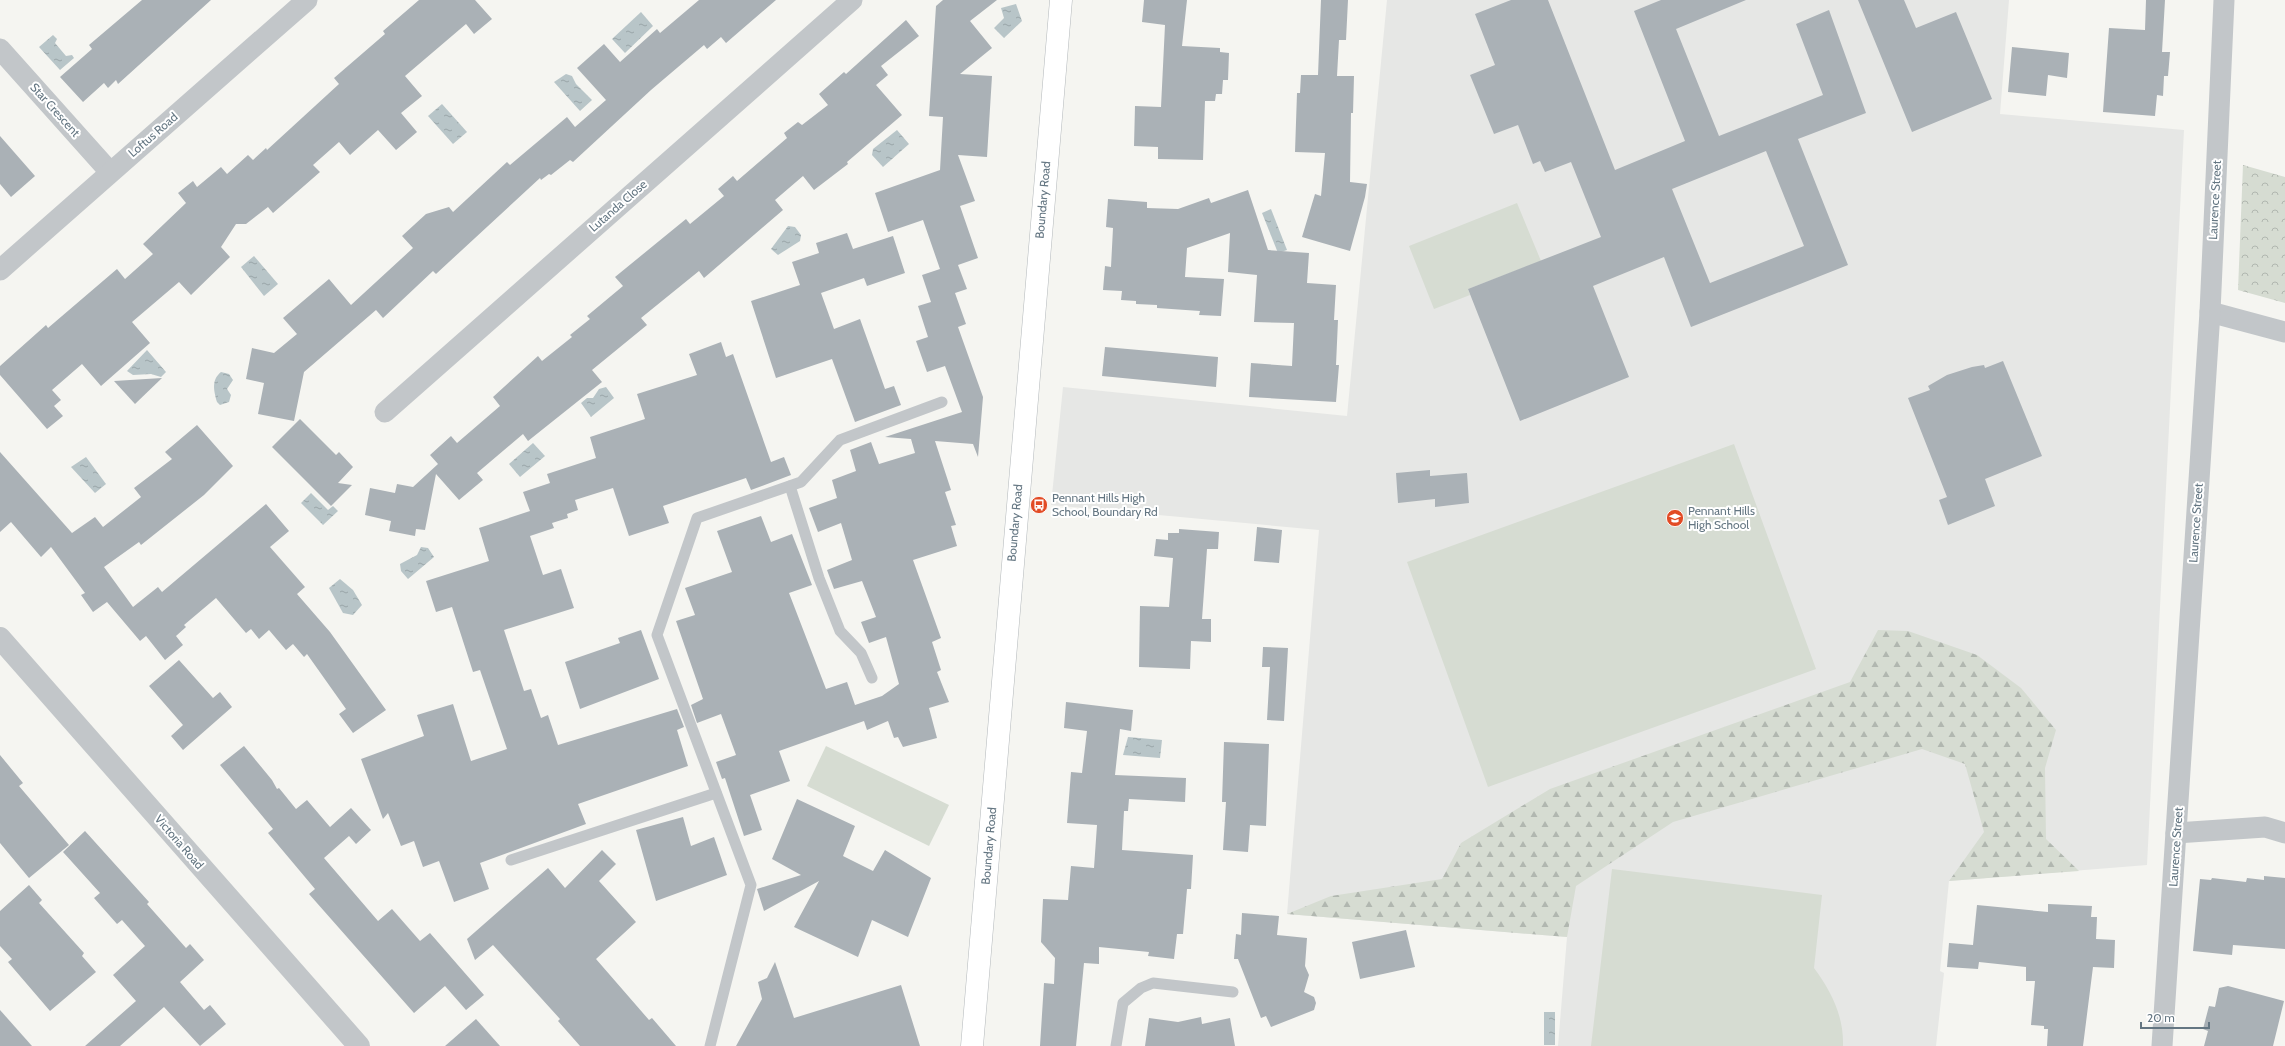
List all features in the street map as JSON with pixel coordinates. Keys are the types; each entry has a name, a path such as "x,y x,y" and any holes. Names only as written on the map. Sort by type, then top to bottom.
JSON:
{"main road":[{"name":"Boundary Road","path":"972,1046 1061,0"}],"street":[{"name":"Loftus Road","path":"0,270 307,0"},
{"name":"Lutanda Close","path":"385,412 852,0"},
{"name":"Laurence Street","path":"2162,1046 2210,312 2224,0"},
{"name":"Star Crescent","path":"0,49 110,172"},
{"path":"2210,312 2285,332"},
{"name":"Victoria Road","path":"0,638 359,1046"},
{"path":"2176,833 2265,827 2285,833"}],"lane":[{"path":"710,1046 751,885 657,635 697,518 801,482 840,440 942,402"},
{"path":"790,486 819,578 840,631 861,653 872,678"},
{"path":"510,860 716,793"},
{"path":"1116,1046 1123,1003 1141,988 1153,983 1233,992"}],"shaded area":[{"name":"Pennant Hills High School","path":"1387,0 2009,0 2000,114 2184,130 2147,865 1949,881 1940,971 1944,973 1936,1046 1558,1046 1567,937 1287,914 1319,530 1051,505 1063,387 1347,416"}],"green space":[{"path":"2243,165 2285,177 2285,303 2238,290"},
{"path":"1517,203 1541,261 1468,289 1470,295 1434,309 1409,246"},
{"path":"1734,444 1816,669 1488,787 1407,562"},
{"path":"1878,630 1908,631 1977,655 2021,688 2056,730 2045,768 2046,839 2079,871 1949,881 1984,832 1965,764 1922,749 1673,822 1576,886 1567,937 1287,914 1331,896 1442,879 1461,843 1550,789 1850,682"},
{"path":"826,746 949,805 929,846 807,786"},
{"path":"1612,869 1822,895 1814,968 1831,995 1839,1014 1843,1035 1843,1046 1591,1046"}],"water":[{"path":"1016,4 1022,21 1004,38 994,28 1004,18 1001,8"},
{"path":"641,12 653,26 625,53 612,39"},
{"path":"53,35 57,39 55,43 66,56 72,55 74,58 60,70 39,47"},
{"path":"566,74 572,76 576,84 592,100 580,111 554,82"},
{"path":"442,104 467,132 453,144 428,116"},
{"path":"897,130 909,144 883,167 872,155 873,149"},
{"path":"1271,209 1287,250 1278,253 1262,213"},
{"path":"788,226 795,227 801,235 800,241 778,255 771,249"},
{"path":"254,256 278,284 264,296 241,267"},
{"path":"147,350 166,372 161,377 151,374 133,375 127,371"},
{"path":"221,372 229,374 233,380 227,389 231,395 229,402 220,405 217,402 214,386 218,375"},
{"path":"606,387 614,398 591,417 581,403 587,398 593,398 599,389"},
{"path":"533,443 545,456 520,477 509,464"},
{"path":"86,457 106,484 95,493 71,467"},
{"path":"311,493 328,510 333,506 338,511 323,525 301,503"},
{"path":"421,547 428,548 434,557 408,579 401,571 400,564 417,555"},
{"path":"340,579 353,590 362,605 353,615 343,613 329,588"},
{"path":"1128,737 1162,740 1160,758 1123,755"},
{"path":"1544,1012 1555,1012 1555,1045 1544,1045"}],"building":[{"path":"142,0 211,0 118,84 116,80 108,88 104,83 83,102 60,77 92,49 89,45"},
{"path":"419,0 475,0 492,19 474,34 466,24 405,76 422,96 401,113 417,132 396,150 378,130 350,155 339,142 313,165 320,172 273,213 268,207 246,224 236,224 221,247 230,257 191,295 179,282 132,322 150,343 101,386 82,364 52,390 61,400 54,406 63,416 47,429 0,375 0,366 46,325 48,328 117,269 125,279 153,254 143,244 186,203 178,193 193,181 197,187 221,167 227,174 248,155 253,160 266,148 267,150 339,84 334,78 385,34 383,31"},
{"path":"699,0 776,0 726,43 721,37 707,49 704,45 651,90 573,162 570,160 551,175 549,174 541,180 540,178 436,274 433,271 383,318 376,310 304,372 294,421 258,414 264,383 246,379 252,348 274,353 297,334 283,318 329,279 351,305 413,248 402,236 426,214 449,207 453,212 507,162 510,165 567,117 575,127 606,100 577,68 604,44 620,62 657,29 660,33"},
{"path":"943,0 997,0 970,21 992,48 960,74 992,76 987,157 958,155 975,201 960,206 978,258 958,265 967,289 955,293 966,324 958,327 983,397 978,457 973,444 935,441 951,490 945,492 956,525 951,526 957,546 913,560 941,638 932,642 941,670 937,672 949,702 929,708 937,738 903,747 898,737 894,738 888,721 867,730 864,721 779,751 790,781 750,795 762,830 744,836 725,778 722,779 716,762 736,755 721,714 697,723 691,705 703,699 676,621 695,615 685,588 732,572 717,531 761,516 771,542 792,534 812,585 789,593 826,689 847,682 855,705 882,696 899,684 886,637 869,643 861,622 876,617 862,581 834,589 827,570 852,560 841,523 818,532 809,508 837,498 832,480 856,471 850,450 871,442 879,464 915,453 911,439 885,437 962,412 945,366 927,372 916,341 928,337 918,306 931,302 922,275 940,269 923,220 888,232 875,193 940,170 943,117 929,116 936,6"},
{"path":"1144,0 1187,0 1182,46 1220,48 1220,52 1229,53 1228,80 1223,80 1222,94 1216,94 1215,101 1205,101 1203,160 1158,159 1158,147 1134,146 1135,106 1161,107 1165,25 1142,22"},
{"path":"1321,0 1348,0 1346,40 1339,40 1337,76 1354,76 1353,113 1351,113 1350,182 1367,184 1365,197 1350,251 1302,237 1315,194 1321,196 1325,153 1295,152 1297,93 1300,93 1301,75 1318,75"},
{"path":"1511,0 1548,0 1615,170 1685,141 1634,11 1661,0 1746,0 1676,29 1719,136 1823,95 1796,24 1829,10 1866,113 1798,139 1848,265 1691,327 1664,257 1593,286 1629,377 1520,421 1468,289 1601,237 1571,162 1545,172 1540,161 1533,164 1518,125 1494,134 1470,75 1495,65 1475,14","holes":["1766,151 1804,246 1710,283 1672,189"]},
{"path":"1858,0 1904,0 1916,28 1956,12 1992,99 1912,132"},
{"path":"2146,0 2165,0 2162,52 2170,52 2168,76 2164,76 2163,96 2157,95 2155,116 2103,112 2109,28 2145,30"},
{"path":"906,20 919,36 881,66 888,75 876,85 902,115 847,162 848,164 814,190 803,176 775,200 783,210 704,278 699,271 641,318 647,325 592,370 602,382 528,441 523,434 477,473 483,480 459,500 436,474 425,530 416,529 415,536 389,531 391,521 365,515 370,488 395,493 397,484 413,487 438,464 430,455 451,436 457,443 500,406 493,397 538,356 542,361 572,337 570,335 590,319 587,316 623,286 615,277 686,219 690,224 724,196 718,189 733,176 737,181 787,138 784,133 798,122 802,125 828,105 819,94 844,72 846,74"},
{"path":"2012,47 2069,53 2067,78 2048,75 2046,96 2008,92"},
{"path":"0,136 35,176 11,197 0,184"},
{"path":"1248,190 1268,250 1309,253 1307,283 1336,285 1334,320 1338,320 1336,365 1339,365 1336,402 1249,397 1251,363 1292,366 1294,323 1254,322 1257,275 1228,272 1230,233 1187,248 1185,277 1224,279 1221,316 1199,315 1200,311 1157,308 1157,305 1136,304 1136,301 1121,300 1122,291 1103,290 1105,266 1111,267 1113,228 1106,227 1108,199 1147,202 1147,208 1178,209 1209,198 1211,203"},
{"path":"847,233 853,249 893,236 905,273 867,286 864,278 821,293 834,329 860,319 885,389 894,386 901,405 855,422 832,359 776,378 751,301 800,285 792,262 819,253 816,243"},
{"path":"721,342 726,357 733,354 771,462 784,457 791,475 751,490 746,478 663,506 669,523 629,536 613,488 575,500 578,510 567,514 568,518 552,523 554,528 530,536 543,575 561,569 574,608 504,630 524,691 531,689 541,718 548,715 558,745 677,709 684,727 677,730 688,766 578,804 586,824 480,863 489,889 454,902 439,861 423,867 414,841 401,846 388,813 383,819 361,759 424,736 417,715 453,704 471,761 507,749 480,670 473,672 452,607 436,612 426,581 489,561 479,528 530,511 523,492 550,483 547,474 596,458 590,437 645,419 637,394 697,375 689,354"},
{"path":"1105,347 1218,357 1216,387 1102,376"},
{"path":"2003,361 2042,456 1985,479 1995,506 1948,525 1939,500 1947,497 1908,398 1930,390 1928,386 1947,375 1972,367 1984,365 1985,368"},
{"path":"162,378 135,404 114,381"},
{"path":"300,419 336,455 339,452 353,467 338,483 352,485 331,506 272,447"},
{"path":"197,425 233,466 204,495 141,545 139,542 104,567 133,607 158,587 162,592 266,504 289,531 270,547 305,587 297,594 330,632 386,710 353,733 339,714 346,709 307,654 304,657 293,644 286,650 269,630 259,639 251,629 246,633 216,598 184,625 186,627 176,636 183,645 165,660 146,636 140,641 107,602 93,612 81,595 85,593 51,547 41,557 11,522 0,532 0,452 72,533 95,517 103,527 141,497 134,488 172,459 165,452"},
{"path":"1430,470 1430,476 1467,473 1469,503 1435,507 1435,499 1398,503 1396,473"},
{"path":"1257,527 1282,530 1279,563 1254,561"},
{"path":"1179,529 1219,532 1218,549 1207,549 1202,619 1211,619 1211,642 1191,641 1190,669 1139,667 1140,606 1169,607 1173,558 1154,556 1156,539 1168,540 1168,533 1179,533"},
{"path":"641,630 659,679 580,709 565,662 620,643 618,638"},
{"path":"1263,647 1288,648 1284,721 1267,720 1270,667 1262,667"},
{"path":"179,660 213,698 220,692 232,707 183,750 171,736 183,725 149,686"},
{"path":"1066,702 1133,710 1131,731 1120,729 1115,775 1186,778 1185,802 1129,799 1128,811 1124,811 1122,850 1193,855 1191,889 1187,889 1183,934 1177,934 1174,959 1148,956 1149,952 1099,947 1099,964 1084,963 1076,1046 1040,1046 1044,983 1054,984 1055,958 1041,942 1043,899 1068,900 1071,866 1094,868 1097,825 1067,823 1071,772 1082,773 1087,731 1064,728"},
{"path":"1224,742 1269,744 1266,826 1250,825 1248,852 1223,850 1226,802 1222,802"},
{"path":"244,746 272,780 277,789 279,788 296,809 307,800 330,827 351,808 371,830 356,844 349,836 324,858 378,921 392,909 420,941 430,933 484,995 466,1010 445,986 414,1013 309,894 315,889 268,833 273,829 220,765"},
{"path":"0,755 23,783 19,786 69,845 29,878 0,843"},
{"path":"797,799 855,826 843,856 873,871 885,850 931,878 908,937 872,920 858,957 794,927 819,881 764,911 757,889 801,875 772,859"},
{"path":"683,817 691,846 714,837 727,875 656,901 636,830"},
{"path":"85,831 149,902 147,904 186,948 190,944 204,960 180,982 204,1010 210,1005 226,1024 200,1046 164,1007 120,1046 85,1046 136,1001 113,975 145,946 122,920 117,924 94,898 100,893 63,852"},
{"path":"602,850 616,864 599,881 636,922 596,959 649,1020 652,1018 676,1046 580,1046 558,1021 560,1019 493,945 475,960 467,939 548,868 565,888"},
{"path":"2264,876 2285,878 2285,949 2233,945 2232,955 2193,951 2200,879 2211,880 2212,878 2246,882 2247,878 2264,880"},
{"path":"29,885 42,900 39,903 84,953 82,956 96,972 50,1011 8,962 12,959 0,946 0,911"},
{"path":"2048,904 2092,906 2091,917 2097,917 2096,939 2115,940 2114,968 2093,967 2083,1046 2047,1046 2048,1029 2044,1029 2044,1026 2031,1025 2035,981 2026,981 2026,967 1979,962 1978,969 1947,967 1949,943 1973,945 1977,905 2048,912"},
{"path":"1242,913 1279,916 1277,935 1307,938 1305,966 1309,975 1304,992 1314,997 1316,1003 1314,1010 1271,1027 1266,1016 1261,1018 1238,959 1234,959 1236,934 1241,935"},
{"path":"1406,930 1415,967 1360,979 1352,942"},
{"path":"775,962 794,1018 901,985 920,1046 736,1046 762,999 758,982 767,978"},
{"path":"2228,986 2284,1001 2273,1046 2204,1046 2208,1031 2203,1029 2209,1006 2215,1007 2219,988"},
{"path":"0,1010 32,1046 0,1046"},
{"path":"1201,1017 1202,1024 1230,1018 1235,1046 1145,1046 1149,1018 1178,1022"},
{"path":"476,1019 500,1046 445,1046"}],"place":[{"name":"Pennant Hills High School, Boundary Rd","path":"1039,505"},
{"name":"Pennant Hills High School","path":"1675,518"}]}
